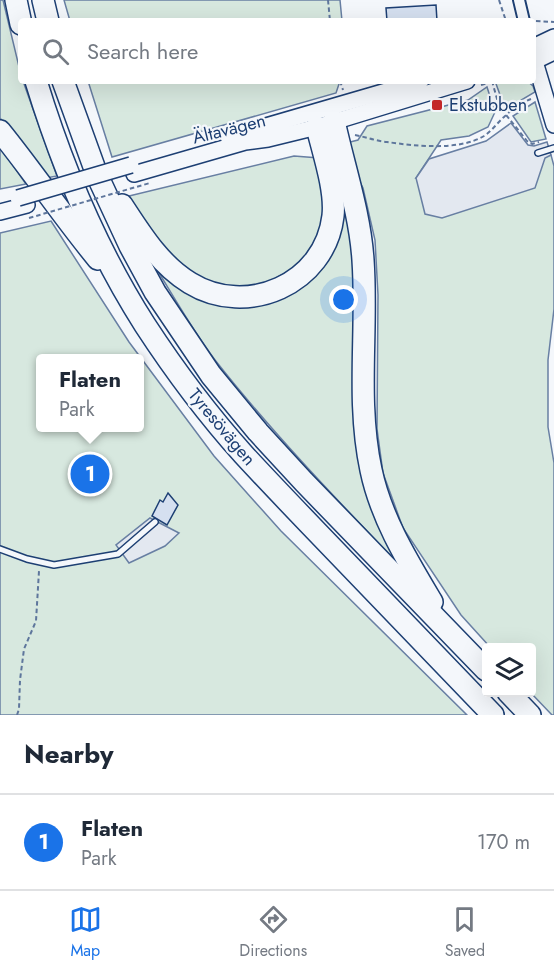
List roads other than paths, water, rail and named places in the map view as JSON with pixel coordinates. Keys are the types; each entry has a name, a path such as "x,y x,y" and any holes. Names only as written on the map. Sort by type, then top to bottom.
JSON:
{"highway":[{"path":"16,0 20,18"},
{"path":"43,0 47,18"},
{"name":"Tyresövägen","path":"37,84 70,180 94,232 130,300 179,374 244,455 493,715"},
{"name":"Tyresövägen","path":"64,84 86,146 130,246 155,292 211,375 258,432 482,666"},
{"path":"86,146 132,220 162,261 202,290 218,295 249,297 279,290 294,281 308,269 325,244 333,216 333,202 324,117"},
{"path":"324,117 357,215 363,259 363,408 371,470 386,518 449,632"},
{"path":"0,131 71,227 130,300"},
{"path":"512,697 530,715"}],"main road":[{"path":"536,54 554,37"},
{"path":"536,56 554,52"},
{"path":"536,63 554,125"},
{"name":"Ältavägen","path":"324,117 413,84"},
{"name":"Ältavägen","path":"0,212 24,207 132,170 324,117 455,84"},
{"name":"Ältavägen","path":"0,202 24,207"}],"street":[{"path":"519,0 523,18"}],"lane":[{"path":"538,153 554,148"},
{"path":"0,549 27,559 54,565 118,554 156,522"}],"place":[{"name":"Ekstubben","path":"437,105"},
{"name":"Flaten","path":"90,474"}]}
